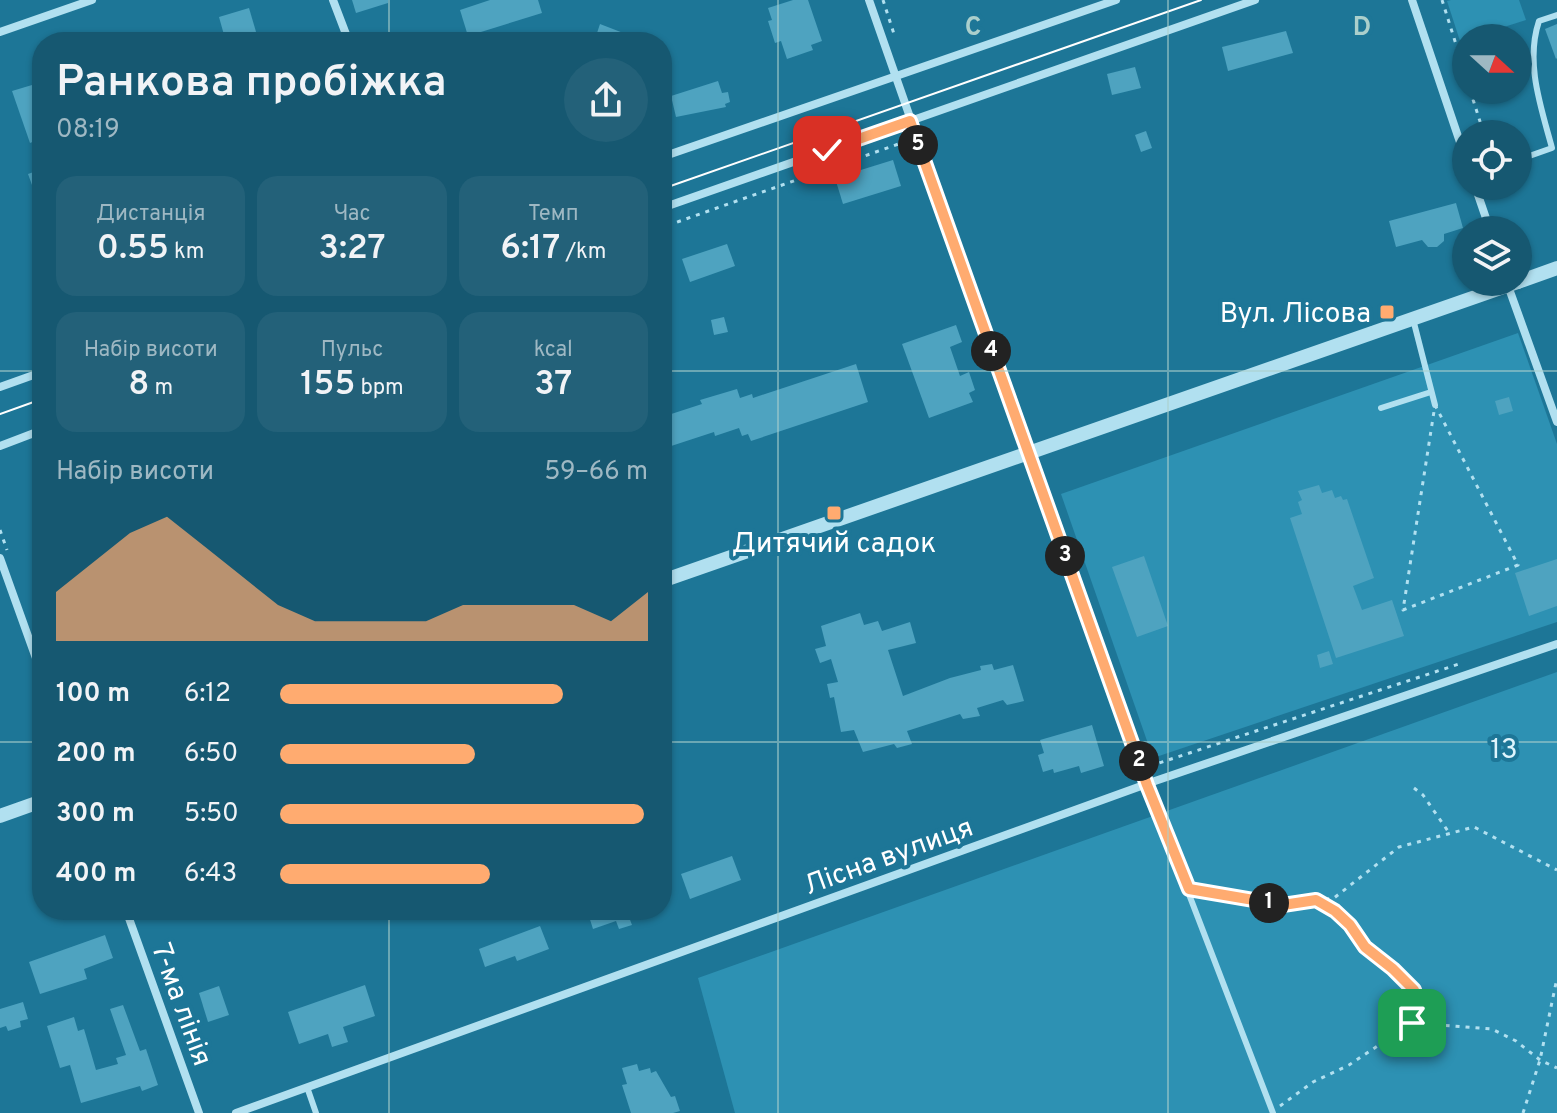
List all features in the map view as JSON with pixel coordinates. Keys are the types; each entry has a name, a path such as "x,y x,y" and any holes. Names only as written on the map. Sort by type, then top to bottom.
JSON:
{"street":[{"path":"0,32 92,0"},
{"path":"333,0 345,32"},
{"path":"869,0 1147,785"},
{"path":"672,154 1116,0"},
{"path":"672,204 1255,0"},
{"path":"1412,0 1452,120"},
{"path":"1532,277 1557,268"},
{"path":"672,577 1477,296"},
{"path":"1517,296 1557,422"},
{"path":"0,387 32,376"},
{"path":"0,446 32,434"},
{"path":"0,558 32,647"},
{"name":"Лісна вулиця","path":"236,1113 1147,785 1557,644"},
{"path":"0,816 32,805"},
{"name":"7-ма лінія","path":"130,920 199,1113"}],"lane":[{"path":"1532,155 1552,148 1535,86 1533,40 1539,21 1557,15"},
{"path":"1413,319 1435,405"},
{"path":"1381,408 1431,392"},
{"path":"1147,785 1272,1112"},
{"path":"307,1087 316,1113"}],"path":[{"path":"1442,0 1452,32"},
{"path":"672,224 916,138"},
{"path":"1435,405 1518,565 1403,610 1425,468 1435,405"},
{"path":"1142,769 1467,661"},
{"path":"1414,788 1423,795 1450,834"},
{"path":"1189,889 1283,905 1334,898 1399,847 1474,827 1557,870"},
{"path":"1272,1112 1313,1082 1349,1065 1412,1023 1420,1008 1414,990 1365,947 1350,925 1335,911 1316,900"},
{"path":"1523,1113 1540,1060 1557,978"},
{"path":"1412,1023 1492,1029 1557,1068"}],"green space":[{"path":"1519,0 1526,20 1513,24 1454,24 1447,1"},
{"path":"1518,333 1557,444 1557,622 1153,758 1061,494"},
{"name":"13","path":"1557,672 1557,1113 735,1113 698,978"}],"building":[{"path":"352,0 388,0 388,3 356,13"},
{"path":"490,0 538,0 542,13 481,32 467,32 460,10"},
{"path":"793,0 808,0 822,41 811,45 813,50 787,59 781,41 775,43 768,21 772,20 768,8"},
{"path":"249,8 256,32 223,32 219,17"},
{"path":"600,24 621,32 597,32"},
{"path":"1557,24 1557,58 1556,59 1545,29"},
{"path":"1286,31 1293,53 1228,71 1222,47"},
{"path":"1135,67 1141,88 1112,95 1107,74"},
{"path":"718,81 722,93 728,92 730,102 725,104 726,107 676,117 672,96"},
{"path":"32,85 30,143 12,91"},
{"path":"1146,131 1152,148 1141,152 1135,135"},
{"path":"893,160 901,186 843,204 835,178"},
{"path":"1456,203 1460,216 1452,216 1452,231 1444,234 1444,241 1437,247 1428,247 1422,240 1396,247 1389,221"},
{"path":"727,244 735,266 690,282 682,259"},
{"path":"724,317 728,332 714,335 711,320"},
{"path":"956,325 962,342 950,347 960,376 969,372 975,390 969,393 973,402 929,418 902,344"},
{"path":"856,364 868,402 751,441 748,434 742,436 739,428 715,436 714,432 672,446 672,414 702,404 700,400 737,389 740,398 752,394 753,398"},
{"path":"1509,397 1513,411 1499,415 1495,401"},
{"path":"1319,485 1322,493 1332,490 1335,498 1341,496 1343,500 1347,499 1374,578 1353,586 1362,610 1392,600 1404,636 1336,658 1290,518 1302,514 1298,491"},
{"path":"1144,556 1168,626 1137,637 1112,567"},
{"path":"1557,559 1557,606 1529,616 1515,573"},
{"path":"860,613 864,625 878,621 882,631 910,622 916,643 888,650 903,696 992,664 994,670 1013,665 1024,701 1007,705 1003,700 977,708 980,716 963,719 960,714 907,731 912,744 897,748 894,744 863,752 854,730 841,732 834,697 830,698 827,684 838,682 831,659 820,663 815,649 826,646 821,626"},
{"path":"1329,651 1333,664 1320,668 1317,655"},
{"path":"1092,725 1104,766 1081,773 1079,766 1054,773 1053,769 1043,772 1038,755 1044,753 1040,740"},
{"path":"732,856 741,880 690,899 681,874"},
{"path":"590,920 630,920 632,925 619,929 616,921 593,929"},
{"path":"540,926 549,949 517,961 515,956 485,967 479,949"},
{"path":"105,935 113,958 84,969 87,979 40,994 29,962"},
{"path":"365,985 375,1016 343,1027 348,1042 332,1047 328,1034 299,1044 288,1012"},
{"path":"219,986 229,1015 208,1022 199,993"},
{"path":"23,1002 28,1019 20,1021 21,1027 8,1031 6,1026 0,1028 0,1009"},
{"path":"123,1005 140,1051 146,1049 158,1085 142,1091 140,1086 81,1103 70,1065 60,1068 47,1026 74,1017 78,1031 84,1029 96,1070 118,1064 116,1058 126,1055 110,1009"},
{"path":"637,1064 639,1071 650,1068 651,1073 656,1071 671,1097 675,1096 680,1111 631,1113 622,1085 627,1084 622,1068"}],"tram line":[{"path":"672,185 1201,0"},
{"path":"0,414 32,403"}],"place":[{"name":"Вул. Лісова","path":"1387,312"},
{"name":"Дитячий садок","path":"834,513"}],"route":[{"path":"827,150 910,121 1147,785 1189,889 1283,905 1316,900 1335,911 1350,925 1365,947 1414,990 1420,1008 1412,1023"}]}
